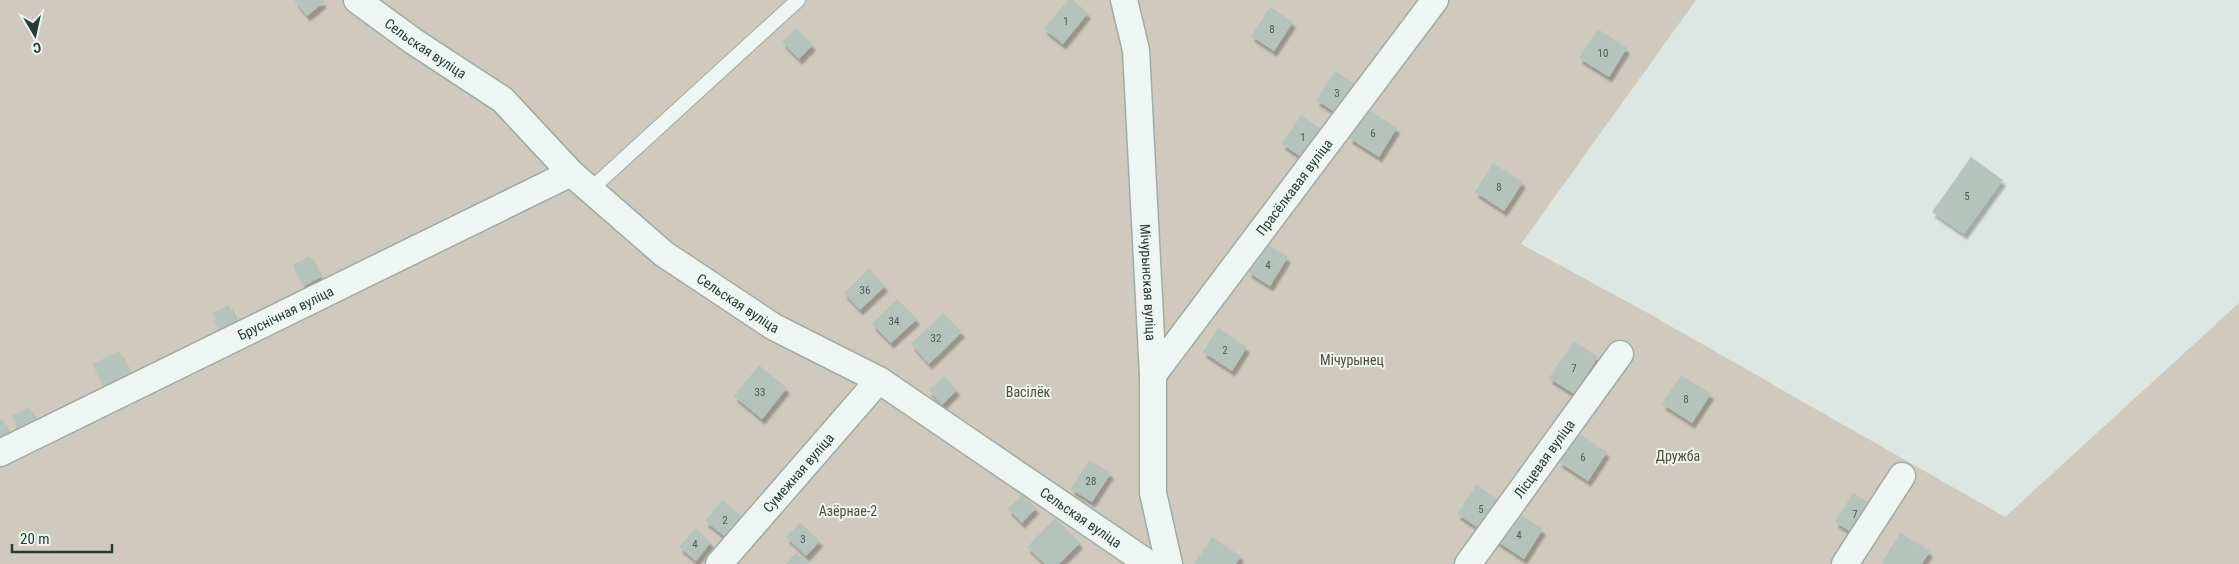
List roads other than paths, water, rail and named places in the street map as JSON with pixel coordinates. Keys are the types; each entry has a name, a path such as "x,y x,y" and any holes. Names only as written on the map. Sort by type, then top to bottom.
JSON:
{"street":[{"name":"Сельская вуліца","path":"358,0 413,41 503,100 581,182 664,254 774,326 879,380 1149,564"},
{"name":"Мічурынская вуліца","path":"1124,0 1136,50 1153,374 1153,493 1169,564"},
{"name":"Прасёлкавая вуліца","path":"1153,374 1435,0"},
{"name":"Бруснічная вуліца","path":"0,453 581,182"},
{"name":"Лісцевая вуліца","path":"1468,564 1620,354"},
{"name":"Сумежная вуліца","path":"719,564 879,380"},
{"path":"1845,564 1902,476"}],"lane":[{"path":"581,182 798,0"}],"park label":[{"name":"Мічурынец","path":"1352,360"},
{"name":"Васілёк","path":"1028,392"},
{"name":"Дружба","path":"1678,456"},
{"name":"Азёрнае-2","path":"848,511"}]}
